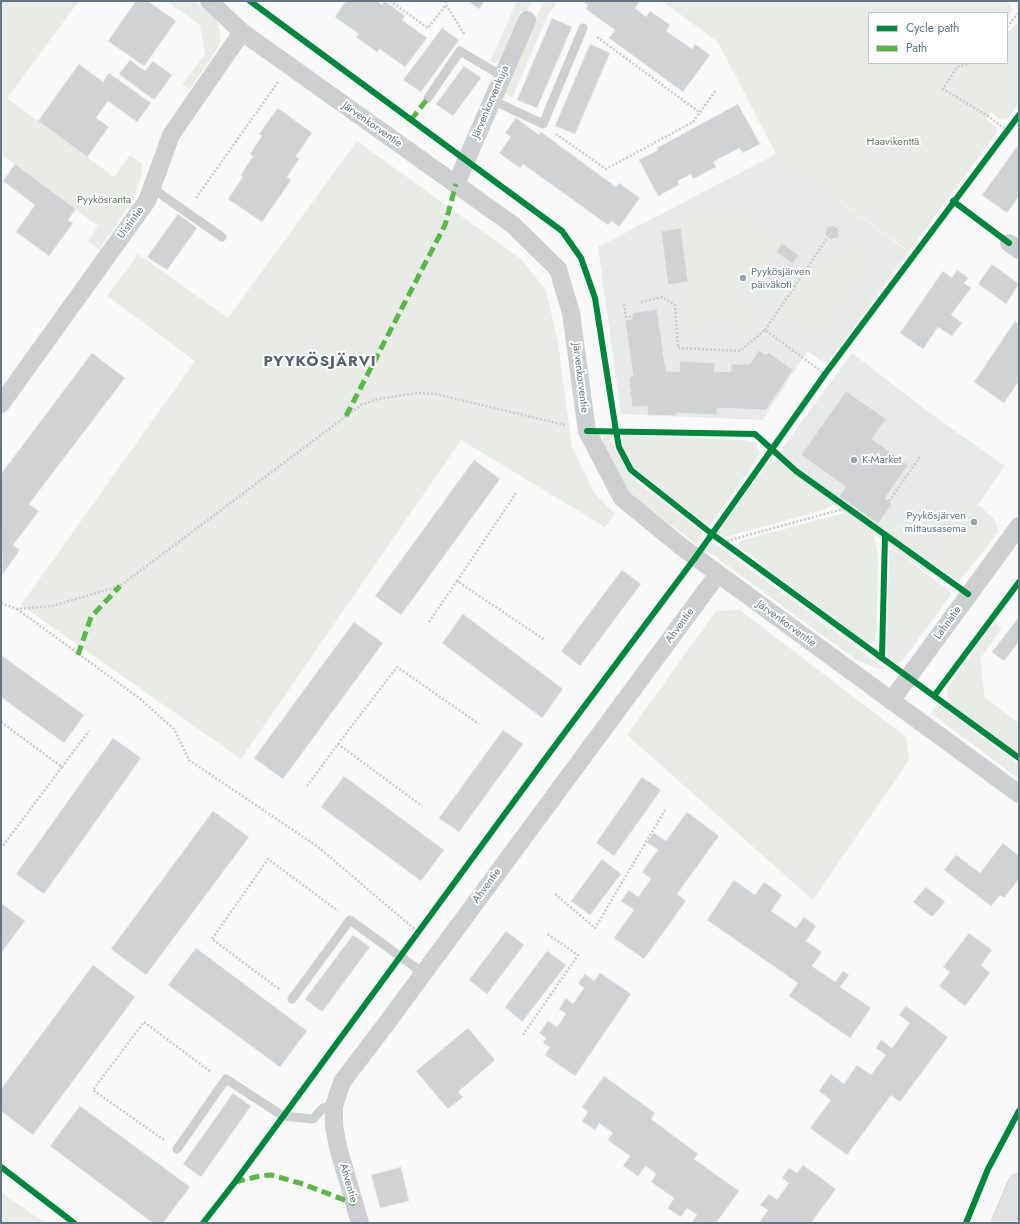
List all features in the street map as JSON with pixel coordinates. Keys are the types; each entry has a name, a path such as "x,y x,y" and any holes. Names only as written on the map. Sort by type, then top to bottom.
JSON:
{"street":[{"name":"Järvenkorventie","path":"209,1 242,32 513,225 558,269 571,313 587,431 622,498 683,548 1019,794"},
{"name":"Järvenkorvenkuja","path":"456,184 527,20"},
{"name":"Uistintie","path":"1,404 147,202 171,135 242,32"},
{"name":"Lahnatie","path":"890,701 1019,526"},
{"name":"Ahventie","path":"360,1223 338,1147 334,1126 334,1106 342,1082 718,574"},
{"path":"1003,1223 1019,1185"}],"lane":[{"path":"492,100 543,124 583,28"},
{"path":"428,98 460,50 502,76"},
{"path":"152,188 222,237"},
{"path":"292,999 350,920 423,973"},
{"path":"177,1149 226,1079 283,1116 313,1119 322,1108 334,1106"}],"path":[{"path":"390,1 428,28 446,3 467,39 460,50"},
{"path":"1008,26 1019,12"},
{"path":"583,28 700,112"},
{"path":"968,64 957,67 943,89 1009,128 1003,136"},
{"path":"186,212 289,66"},
{"path":"543,124 606,170 693,122 716,90"},
{"path":"641,302 662,298 675,305 678,348 740,351 764,330 828,237"},
{"path":"624,304 626,317 632,316"},
{"path":"764,330 825,374"},
{"path":"820,380 829,367"},
{"path":"17,609 52,606 120,586 361,405 378,399 417,393 436,394 587,431"},
{"path":"889,501 920,457"},
{"path":"429,622 516,492"},
{"path":"841,504 861,516"},
{"path":"723,542 847,508"},
{"path":"718,538 730,547"},
{"path":"457,581 545,640"},
{"path":"1,604 17,609 139,698 174,729 188,760 318,847 418,932"},
{"path":"307,786 396,668 479,724"},
{"path":"1,722 62,767"},
{"path":"2,847 89,731"},
{"path":"338,744 422,806"},
{"path":"555,894 595,928 665,810"},
{"path":"292,999 212,939 268,859 350,920"},
{"path":"400,956 422,926"},
{"path":"523,1035 578,955 546,933"},
{"path":"177,1149 93,1090 144,1022 206,1070 226,1079"}],"shaded area":[{"name":"Pyykösjärven päiväkoti","path":"776,154 906,250 822,361 807,351 763,420 621,414 598,247"},
{"path":"852,353 931,414 1005,466 929,574 773,461"}],"green space":[{"name":"Pyykösranta","path":"1,1 79,1 7,98 114,177 130,155 142,164 141,177 132,201 99,250 88,241 98,226 1,154"},
{"path":"167,1 194,1 217,20 220,32 219,46 190,89 182,85 205,54 200,25"},
{"path":"517,1 532,1 526,12 520,12 500,60 495,63 490,62"},
{"path":"544,1 558,1 548,15 512,98 505,92 505,90"},
{"name":"Haavikenttä","path":"662,1 1007,1 1013,10 1008,18 1008,12 868,12 868,64 1008,64 1008,32 1019,21 1019,103 1007,120 999,119 991,112 986,119 997,128 997,132 828,362 822,361 906,249 776,154 718,42"},
{"path":"357,141 521,259 546,290 558,343 572,447 595,494 615,514 605,527 461,440 241,759 21,605 195,361 107,296 138,254 228,318"},
{"path":"701,208 707,217 721,209 751,221 782,243 751,287 759,291 752,303 749,302 744,308 751,318 743,329 734,318 727,320 713,320 711,334 695,334 686,322 683,322 679,283 688,282 681,228 677,224"},
{"path":"841,236 873,259 815,338 783,314"},
{"path":"609,435 616,453 636,482 702,532 697,544 642,504 627,490 602,443 604,436"},
{"path":"624,435 744,440 755,443 760,453 711,524 708,524 703,522 634,468 620,440"},
{"path":"771,459 833,505 823,510 725,537 719,534 719,531"},
{"path":"969,505 980,506 993,518 996,522 998,532 959,582 880,526 880,523 886,516 932,549 958,511"},
{"path":"844,513 874,534 878,557 876,639 872,643 864,642 737,545 743,540"},
{"path":"711,543 714,543 886,669 875,668 855,659 706,550"},
{"path":"892,548 949,590 951,595 903,660 897,664 887,655 889,551"},
{"path":"740,610 906,737 909,760 813,900 627,735 716,611"},
{"path":"996,623 1002,628 980,659 985,698 1019,723 1019,755 953,706 947,696 948,687 993,624"},
{"path":"938,705 1019,765 1019,779 931,713"},
{"path":"1,1192 45,1223 1,1223"}],"building":[{"path":"136,1 148,1 176,21 144,66 108,41"},
{"path":"346,1 376,1 382,5 385,1 405,16 402,20 427,38 405,67 380,49 377,52 356,37 359,34 335,17"},
{"path":"468,1 485,1 479,9"},
{"path":"582,1 640,1 635,8 646,17 650,11 670,25 666,31 692,49 695,44 710,55 683,92 609,38 615,30 586,9 588,5"},
{"path":"552,18 572,27 537,108 517,100"},
{"path":"442,28 459,40 421,92 403,80"},
{"path":"590,44 610,53 575,134 555,126"},
{"path":"130,60 145,71 153,61 172,75 154,100 119,74"},
{"path":"79,64 103,82 109,73 151,103 137,122 108,101 96,118 109,127 87,157 38,121"},
{"path":"464,66 481,78 453,116 436,104"},
{"path":"738,104 760,144 743,153 739,148 713,162 716,167 693,179 691,174 678,181 679,185 658,196 639,160 658,150 657,148"},
{"path":"278,108 312,133 296,156 299,159 287,177 291,180 262,222 228,199 243,177 241,175 253,156 250,154 262,136 259,134"},
{"path":"516,118 539,135 541,132 616,187 619,183 640,198 619,227 612,221 608,225 523,164 520,168 499,153 511,137 505,133"},
{"path":"1019,144 1019,196 1007,213 982,195"},
{"path":"15,164 76,209 68,220 73,223 49,256 16,232 35,205 3,181"},
{"path":"178,214 197,228 167,270 147,257"},
{"path":"833,225 839,230 838,237 831,240 825,235 827,228"},
{"path":"681,228 688,282 668,285 661,231"},
{"path":"782,243 799,255 793,264 776,252"},
{"path":"992,264 1019,284 1006,304 978,284"},
{"path":"957,270 968,278 964,283 971,288 951,315 962,323 952,336 938,327 923,349 900,333 943,271 952,278"},
{"path":"657,309 666,371 679,372 680,361 715,363 714,372 731,371 731,364 750,364 759,350 766,355 768,352 793,370 766,410 717,408 717,415 676,413 676,416 647,415 648,406 632,407 629,377 633,376 625,320 632,319 632,313"},
{"path":"1015,321 1019,324 1019,381 1004,403 974,382"},
{"path":"92,353 125,378 29,504 39,511 13,545 20,550 2,575 1,474"},
{"name":"K-Market","path":"846,391 886,419 872,439 908,465 885,498 892,504 878,524 839,496 846,487 801,455"},
{"path":"474,460 500,479 401,615 375,596"},
{"name":"Pyykösjärven mittausasema","path":"972,516 980,522 976,528 968,521"},
{"path":"622,570 641,584 580,666 561,651"},
{"path":"463,614 563,689 542,718 442,643"},
{"path":"1019,617 1019,642 1004,661 992,652"},
{"path":"354,622 383,643 283,779 254,758"},
{"path":"1,655 84,715 64,743 1,697"},
{"path":"503,730 523,744 459,832 439,818"},
{"path":"113,738 141,758 44,894 16,874"},
{"path":"344,776 444,850 421,881 321,807"},
{"path":"642,777 661,790 614,856 596,843"},
{"path":"213,811 249,837 146,975 111,949"},
{"path":"687,812 719,836 677,894 686,901 644,959 614,938 634,910 621,901 629,890 638,897 651,879 642,872 658,850 647,842 654,833 666,841"},
{"path":"1003,843 1019,856 1019,879 1004,898 1000,895 991,906 944,870 956,855 980,873"},
{"path":"602,859 621,874 590,915 571,901"},
{"path":"734,880 755,895 764,882 782,895 771,911 796,928 804,917 816,926 806,941 822,952 812,966 835,982 843,971 849,975 840,987 871,1008 850,1038 789,996 798,983 707,920"},
{"path":"926,887 945,902 932,917 913,902"},
{"path":"1,903 25,921 1,953"},
{"path":"506,931 524,945 487,994 469,980"},
{"path":"969,933 992,950 981,965 990,973 965,1006 939,986 950,972 943,967"},
{"path":"353,935 370,947 322,1012 305,999"},
{"path":"196,948 307,1031 280,1067 168,985"},
{"path":"547,951 566,965 522,1022 505,1007"},
{"path":"93,965 135,997 33,1135 1,1111 1,1089"},
{"path":"600,973 631,994 575,1076 545,1055 550,1047 543,1043 546,1038 539,1033 548,1021 557,1027 566,1014 559,1009 566,998 573,1004 584,988 578,983 585,974 594,981"},
{"path":"906,1006 948,1037 900,1102 891,1095 847,1155 810,1128 831,1100 819,1091 831,1074 844,1084 857,1065 871,1075 886,1055 876,1048 881,1040 892,1048 910,1023 899,1015"},
{"path":"468,1028 495,1060 458,1092 463,1097 448,1109 416,1071"},
{"path":"604,1076 655,1113 651,1119 698,1154 694,1159 739,1191 716,1223 691,1223 697,1215 687,1208 681,1217 668,1208 674,1198 651,1182 656,1174 646,1166 638,1176 623,1166 630,1156 608,1140 613,1133 599,1123 595,1130 582,1121 588,1112 582,1107"},
{"path":"233,1093 251,1106 201,1177 183,1164"},
{"path":"80,1106 190,1187 163,1223 153,1223 50,1146"},
{"path":"803,1165 836,1189 811,1223 759,1223 768,1210 760,1205 769,1194 777,1200 789,1183 782,1178 789,1168 797,1173"},
{"path":"401,1167 409,1201 380,1208 371,1175"}],"marked path":[{"path":"411,120 428,98"},
{"path":"346,416 445,225 456,184"},
{"path":"78,655 91,617 120,586"},
{"path":"235,1182 271,1175 303,1184 355,1204"}],"cycle path":[{"path":"250,1 562,231 581,258 595,298 619,447 631,470 712,534 1019,758"},
{"path":"203,1223 235,1182 548,755 695,558 825,374 1019,115"},
{"path":"953,201 1009,243"},
{"path":"587,431 755,434 796,471 968,594"},
{"path":"882,657 885,535"},
{"path":"934,696 1019,582"},
{"path":"966,1223 988,1169 1019,1111"},
{"path":"1,1167 74,1223"}],"place":[{"name":"Pyykösjärven päiväkoti","path":"743,278"},
{"name":"K-Market","path":"854,460"},
{"name":"Pyykösjärven mittausasema","path":"974,522"}],"district":[{"name":"PYYKÖSJÄRVI","path":"320,362"}]}
